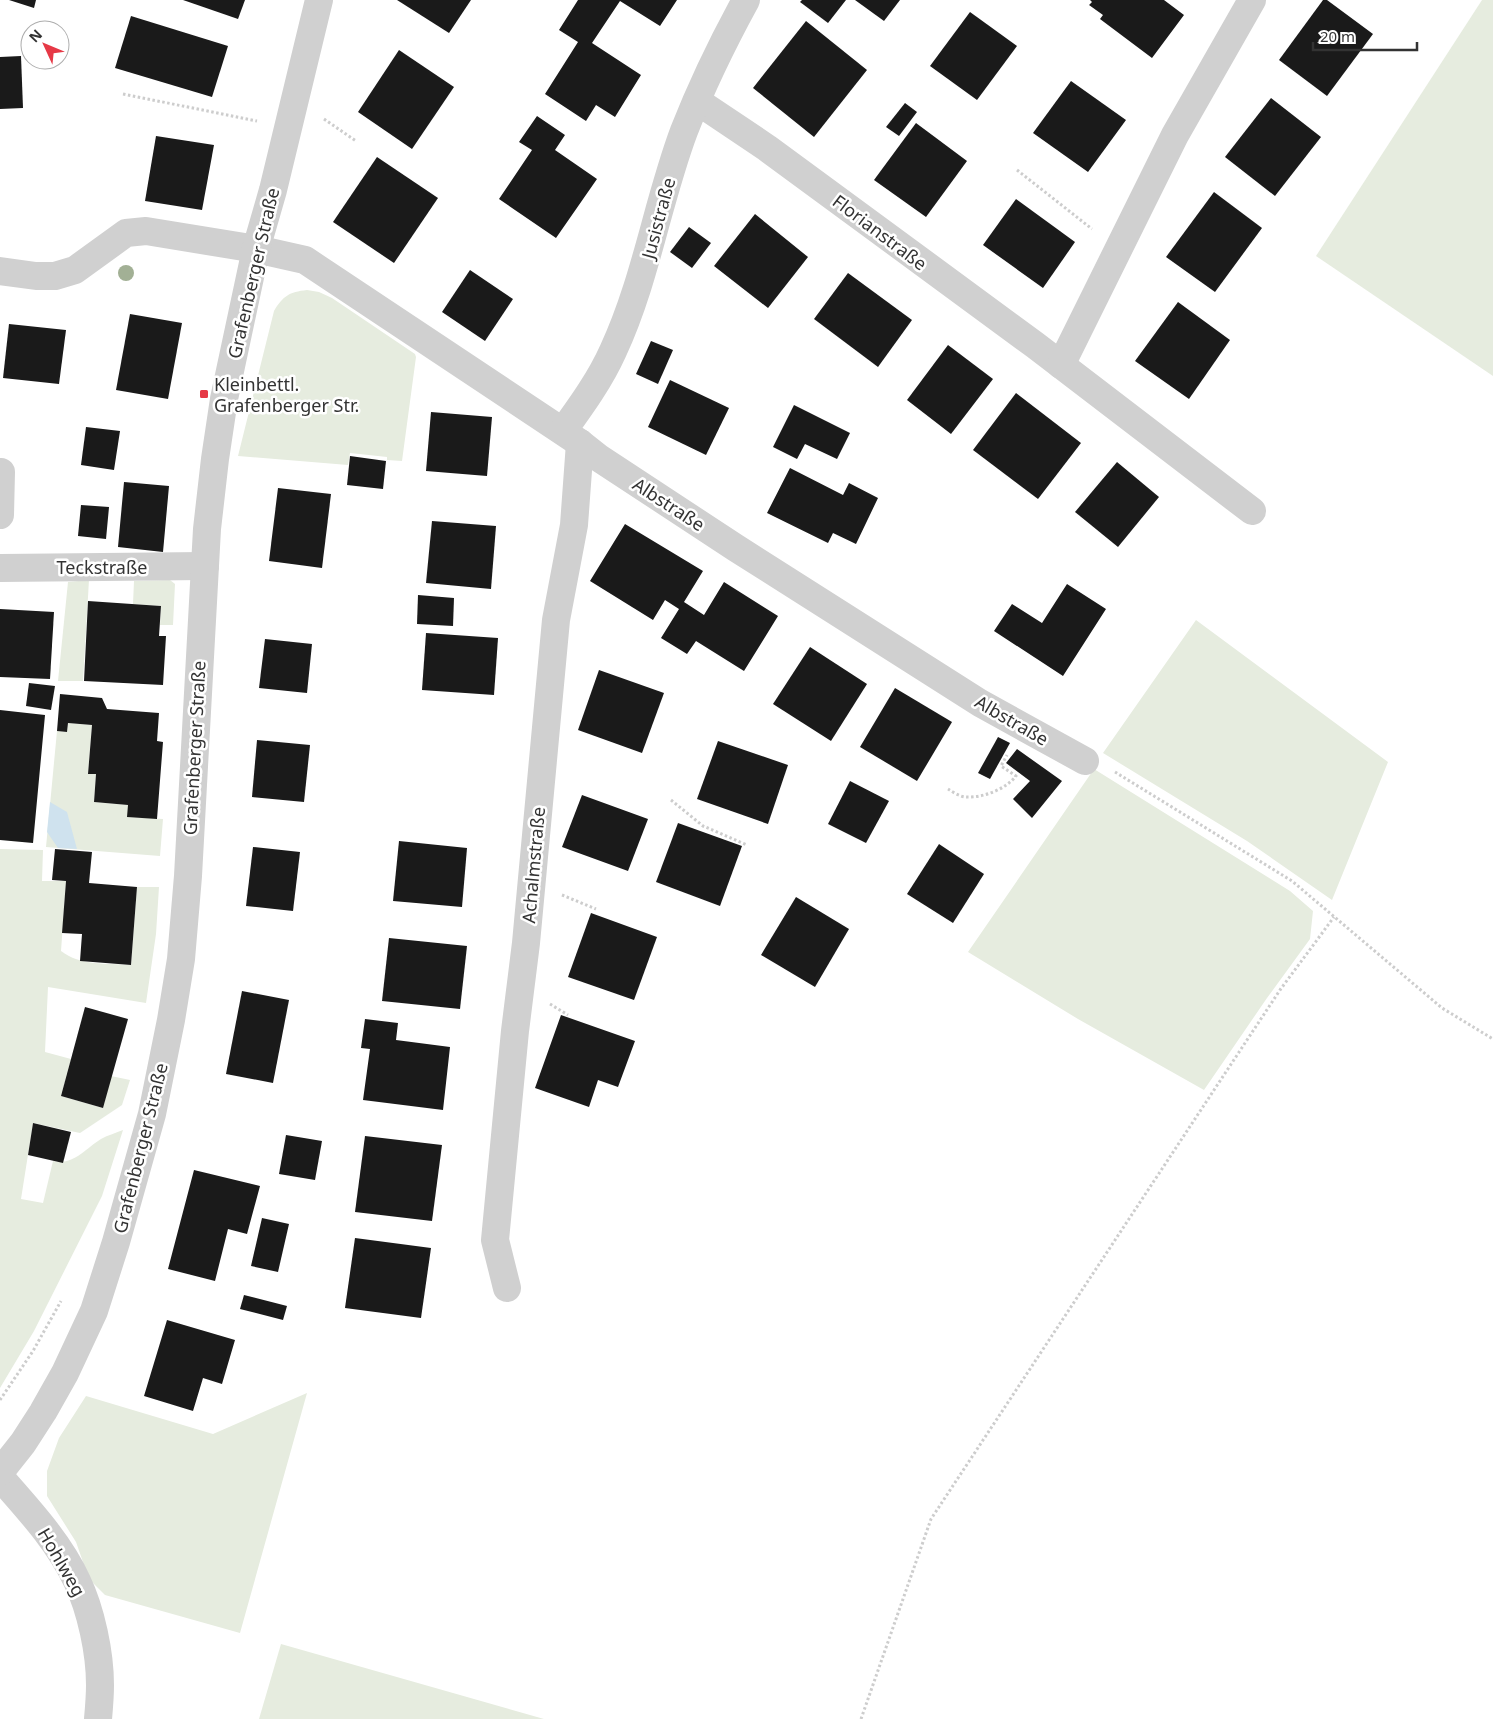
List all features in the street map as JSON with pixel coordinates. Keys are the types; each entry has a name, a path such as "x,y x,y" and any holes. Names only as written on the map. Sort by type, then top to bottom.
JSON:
{"street":[{"name":"Grafenberger Straße","path":"0,1472 23,1443 43,1412 65,1373 94,1311 116,1242 152,1114 181,959 188,876 205,566 215,459 224,399 256,249 319,0"},
{"name":"Jusistraße","path":"571,437 593,388 613,352 645,267 662,196 685,130 718,52 746,0"},
{"path":"1061,364 1175,135 1248,1"},
{"name":"Florianstraße","path":"697,101 767,148 1061,364 1252,511"},
{"name":"Albstraße","path":"0,270 36,276 55,276 75,270 126,233 146,231 256,249 305,260 728,543 995,712 1084,761"},
{"name":"Achalmstraße","path":"507,1288 495,1240 515,1032 526,943 556,620 574,525 571,437"},
{"path":"0,515 1,472"},
{"name":"Teckstraße","path":"0,568 205,566"},
{"name":"Hohlweg","path":"0,1477 37,1519 77,1581 87,1608 96,1643 100,1684 98,1719"}],"path":[{"path":"123,94 287,126"},
{"path":"1017,170 1118,249"},
{"path":"948,789 965,798 996,791 1012,781 1016,776 1000,766 1012,749"},
{"path":"1084,761 1096,761 1292,881 1442,1008 1493,1039"},
{"path":"672,800 703,826 747,845"},
{"path":"861,1719 932,1519 1280,990 1334,917"}],"shaded area":[{"path":"1482,0 1493,0 1493,376 1316,256"},
{"path":"307,290 319,292 332,298 415,354 402,461 387,460 387,457 350,453 348,465 238,456 274,311 287,296"},
{"path":"89,580 83,681 58,681 68,582"},
{"path":"170,580 175,584 173,625 160,625 161,606 133,604 134,581"},
{"path":"1196,620 1388,762 1332,900 1247,841 1103,753"},
{"path":"68,723 92,725 88,773 96,774 94,802 128,805 128,817 163,819 160,856 46,847 57,731 67,732"},
{"path":"1094,769 1290,891 1313,911 1310,939 1204,1090 1078,1019 968,952"},
{"path":"0,849 43,850 42,881 66,881 61,951 68,956 85,961 131,965 137,887 159,887 156,934 146,1003 48,987 45,1052 71,1059 61,1096 103,1108 111,1076 130,1080 122,1105 80,1133 33,1123 21,1199 43,1203 53,1161 60,1162 73,1159 101,1139 123,1130 102,1196 34,1331 0,1388"},
{"path":"307,1393 240,1633 105,1595 89,1579 76,1542 47,1496 47,1471 59,1438 86,1396 213,1434"},
{"path":"281,1644 544,1719 259,1719"}],"water":[{"path":"50,802 67,812 77,849 58,848 47,832"}],"building":[{"path":"9,0 36,0 34,8"},
{"path":"183,0 245,0 238,19"},
{"path":"397,0 471,0 449,33"},
{"path":"578,0 677,0 660,26 620,1 592,43 641,75 615,117 596,105 586,121 545,94 578,42 559,30"},
{"path":"802,0 846,0 828,23 800,2"},
{"path":"855,0 900,0 884,21"},
{"path":"1090,0 1164,0 1184,15 1152,58 1100,19 1103,15 1089,5 1092,2"},
{"path":"1323,0 1327,0 1373,34 1327,96 1279,60"},
{"path":"970,12 1017,46 977,100 930,66"},
{"path":"131,16 228,46 212,97 115,68"},
{"path":"806,21 867,70 814,137 753,88"},
{"path":"399,50 454,87 412,149 358,112"},
{"path":"20,56 23,108 0,109 0,57"},
{"path":"1071,81 1126,120 1088,172 1033,133"},
{"path":"1271,98 1321,137 1275,196 1225,157"},
{"path":"905,103 917,112 899,136 886,127"},
{"path":"537,116 565,135 555,150 597,179 556,238 499,199 532,150 519,142"},
{"path":"916,123 967,161 926,217 874,180"},
{"path":"156,136 214,145 202,210 145,201"},
{"path":"377,157 438,198 394,263 333,222"},
{"path":"1214,192 1262,228 1215,292 1166,257"},
{"path":"1016,199 1075,242 1043,288 983,245"},
{"path":"755,214 808,257 768,308 714,266"},
{"path":"689,227 711,243 692,268 670,252"},
{"path":"470,270 513,299 485,341 442,312"},
{"path":"848,273 912,320 878,367 814,319"},
{"path":"1178,302 1230,340 1189,399 1135,361"},
{"path":"130,314 182,323 168,399 116,390"},
{"path":"9,324 66,330 59,384 3,378"},
{"path":"651,341 673,350 658,384 636,374"},
{"path":"948,345 993,379 951,434 907,400"},
{"path":"670,380 729,408 706,455 648,427"},
{"path":"1016,393 1081,443 1038,499 973,450"},
{"path":"794,405 850,433 837,459 805,444 797,459 773,447"},
{"path":"431,412 492,417 487,476 426,471"},
{"path":"86,427 120,431 114,470 81,465"},
{"path":"350,456 386,461 383,489 347,485"},
{"path":"1117,462 1159,497 1118,547 1075,512"},
{"path":"790,468 843,495 849,483 878,498 856,544 833,533 828,543 767,513"},
{"path":"124,482 169,486 163,552 118,547"},
{"path":"278,488 331,494 322,568 269,561"},
{"path":"81,505 109,507 106,539 78,536"},
{"path":"432,521 496,526 491,589 426,583"},
{"path":"625,524 703,571 684,602 704,615 724,582 778,616 744,671 696,641 687,654 661,638 679,609 665,600 653,620 590,581"},
{"path":"1067,584 1106,609 1063,676 994,631 1012,604 1042,623"},
{"path":"418,595 454,598 453,626 417,624"},
{"path":"88,601 161,606 159,636 166,636 163,685 84,681"},
{"path":"0,609 54,612 50,679 0,677"},
{"path":"426,633 498,638 494,695 422,690"},
{"path":"265,639 312,644 307,693 259,688"},
{"path":"810,647 867,684 831,741 773,704"},
{"path":"599,670 664,693 642,753 578,730"},
{"path":"29,683 55,686 51,710 26,706"},
{"path":"895,688 952,722 917,781 860,747"},
{"path":"60,694 102,698 107,709 159,713 157,741 163,742 157,819 127,817 128,805 94,802 96,774 88,774 92,725 68,723 67,732 57,731"},
{"path":"0,710 45,715 33,843 0,840"},
{"path":"998,737 1010,743 990,779 978,773"},
{"path":"257,740 310,745 304,802 252,797"},
{"path":"718,741 788,765 768,824 697,799"},
{"path":"1017,749 1062,781 1032,818 1013,799 1030,781 1006,763"},
{"path":"850,781 889,801 866,843 828,824"},
{"path":"582,795 648,819 628,871 562,847"},
{"path":"678,823 742,846 720,906 656,882"},
{"path":"399,841 467,848 462,907 393,901"},
{"path":"939,844 984,874 953,923 907,894"},
{"path":"253,847 300,852 293,911 246,906"},
{"path":"55,849 92,852 89,883 137,887 131,965 80,961 82,934 62,933 66,881 52,880"},
{"path":"796,897 849,929 815,987 761,955"},
{"path":"591,913 657,937 634,1000 568,977"},
{"path":"389,938 467,946 460,1009 382,1001"},
{"path":"242,991 289,1000 273,1083 226,1074"},
{"path":"85,1007 128,1019 103,1108 61,1096"},
{"path":"561,1015 635,1041 618,1087 598,1080 589,1107 535,1088"},
{"path":"365,1019 398,1023 396,1040 450,1047 443,1110 363,1100 370,1049 361,1048"},
{"path":"33,1123 71,1132 63,1163 28,1155"},
{"path":"286,1135 322,1141 315,1180 279,1174"},
{"path":"365,1136 442,1145 432,1221 355,1212"},
{"path":"194,1170 260,1186 247,1234 228,1229 215,1281 168,1269"},
{"path":"262,1218 289,1224 278,1272 251,1266"},
{"path":"355,1238 431,1248 421,1318 345,1308"},
{"path":"244,1295 287,1306 283,1320 240,1309"},
{"path":"167,1320 235,1340 222,1384 203,1378 193,1411 144,1396"}],"place":[{"name":"Kleinbettl. Grafenberger Str.","path":"204,394"}]}
